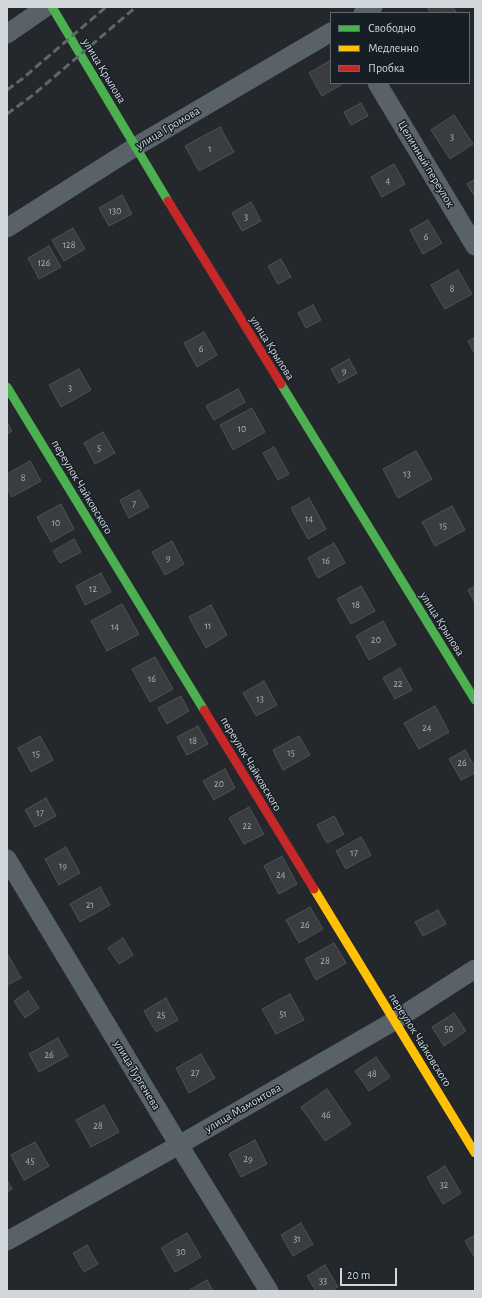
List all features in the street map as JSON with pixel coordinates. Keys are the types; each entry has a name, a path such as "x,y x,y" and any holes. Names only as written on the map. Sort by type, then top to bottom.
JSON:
{"street":[{"path":"7,34 46,7"},
{"name":"улица Крылова","path":"52,7 135,148 475,700"},
{"name":"улица Громова","path":"7,228 135,148 330,33"},
{"name":"Целинный переулок","path":"378,84 475,246"},
{"name":"переулок Чайковского","path":"7,387 475,1153"},
{"name":"улица Тургенева","path":"7,859 179,1145 269,1291"},
{"name":"улица Мамонтова","path":"7,1241 179,1145 394,1021 475,969"}],"building":[{"path":"427,7 453,7 456,12 430,12"},
{"path":"330,61 330,84 342,84 322,96 309,73"},
{"path":"361,103 368,116 351,125 344,112"},
{"path":"454,115 473,144 450,159 431,130"},
{"path":"220,127 234,152 199,171 185,146"},
{"path":"394,164 405,184 382,197 371,177"},
{"path":"475,179 475,197 467,184"},
{"path":"122,195 132,214 109,226 99,208"},
{"path":"251,202 261,221 242,231 232,213"},
{"path":"428,220 442,243 423,254 410,230"},
{"path":"73,228 85,249 64,261 52,240"},
{"path":"49,246 61,267 39,279 28,258"},
{"path":"281,259 291,277 278,284 268,266"},
{"path":"458,270 472,294 445,309 431,285"},
{"path":"313,305 321,320 306,328 298,313"},
{"path":"204,332 217,355 197,367 184,343"},
{"path":"475,337 475,354 468,341"},
{"path":"349,359 357,373 339,383 331,369"},
{"path":"79,369 91,390 61,407 49,385"},
{"path":"238,389 245,402 214,420 206,406"},
{"path":"252,408 265,432 233,450 220,425"},
{"path":"7,422 12,431 7,434"},
{"path":"103,432 115,453 95,464 84,443"},
{"path":"274,447 289,474 278,480 263,453"},
{"path":"416,451 432,479 398,498 383,469"},
{"path":"30,461 41,481 12,497 7,488 7,474"},
{"path":"139,490 149,507 129,518 120,500"},
{"path":"309,498 326,529 308,539 291,508"},
{"path":"61,504 74,529 51,542 37,517"},
{"path":"452,506 465,530 435,546 422,522"},
{"path":"74,539 81,552 60,563 53,551"},
{"path":"172,541 184,564 165,575 152,552"},
{"path":"334,543 345,563 318,578 308,558"},
{"path":"101,573 111,592 85,605 76,586"},
{"path":"361,586 375,611 351,624 337,599"},
{"path":"475,586 475,603 468,590"},
{"path":"122,604 139,634 107,651 91,621"},
{"path":"211,605 227,635 206,648 189,617"},
{"path":"383,621 396,645 369,660 356,636"},
{"path":"155,657 173,689 150,702 132,669"},
{"path":"400,668 412,690 395,699 383,678"},
{"path":"264,681 277,705 256,716 243,693"},
{"path":"181,696 189,711 167,724 158,708"},
{"path":"435,706 449,732 419,749 404,723"},
{"path":"198,726 208,744 187,755 177,737"},
{"path":"40,736 53,760 31,772 18,748"},
{"path":"299,736 310,755 283,770 273,750"},
{"path":"465,750 475,767 475,773 461,780 449,759"},
{"path":"225,769 235,788 214,800 203,781"},
{"path":"46,798 56,816 35,827 25,810"},
{"path":"249,807 264,834 244,844 229,818"},
{"path":"334,816 344,834 327,843 317,825"},
{"path":"361,837 371,855 346,869 336,851"},
{"path":"66,847 80,873 59,885 45,859"},
{"path":"282,856 297,884 279,894 264,866"},
{"path":"100,887 110,905 80,922 70,904"},
{"path":"310,907 323,929 299,943 286,920"},
{"path":"438,910 446,924 423,936 415,922"},
{"path":"123,938 133,955 119,964 108,948"},
{"path":"334,943 346,963 316,980 305,959"},
{"path":"7,953 21,978 7,985"},
{"path":"28,991 39,1008 25,1018 14,1001"},
{"path":"290,994 304,1020 276,1034 262,1009"},
{"path":"166,998 178,1020 156,1032 144,1011"},
{"path":"454,1013 466,1031 444,1046 432,1027"},
{"path":"58,1038 68,1056 39,1072 29,1054"},
{"path":"201,1054 215,1078 189,1093 176,1068"},
{"path":"376,1057 390,1077 369,1091 355,1071"},
{"path":"327,1089 351,1124 325,1141 301,1107"},
{"path":"104,1105 119,1132 91,1147 76,1120"},
{"path":"255,1140 267,1164 241,1177 229,1154"},
{"path":"35,1142 49,1166 24,1180 11,1155"},
{"path":"445,1166 461,1193 443,1204 427,1177"},
{"path":"7,1180 12,1189 7,1192"},
{"path":"301,1223 313,1244 293,1256 281,1235"},
{"path":"187,1233 201,1257 175,1272 161,1248"},
{"path":"475,1235 475,1258 465,1241"},
{"path":"87,1245 98,1264 84,1272 73,1253"},
{"path":"325,1265 338,1287 331,1291 316,1291 307,1276"},
{"path":"207,1280 213,1291 188,1291"}],"railway":[{"path":"7,90 22,79 106,7"},
{"path":"7,114 33,95 136,7"}],"traffic: fast":[{"path":"52,7 168,201"},
{"path":"281,384 475,700"},
{"path":"7,387 204,710"}],"traffic: slow":[{"path":"314,889 475,1153"}],"traffic: jam":[{"path":"168,201 281,384"},
{"path":"204,710 314,889"}]}
